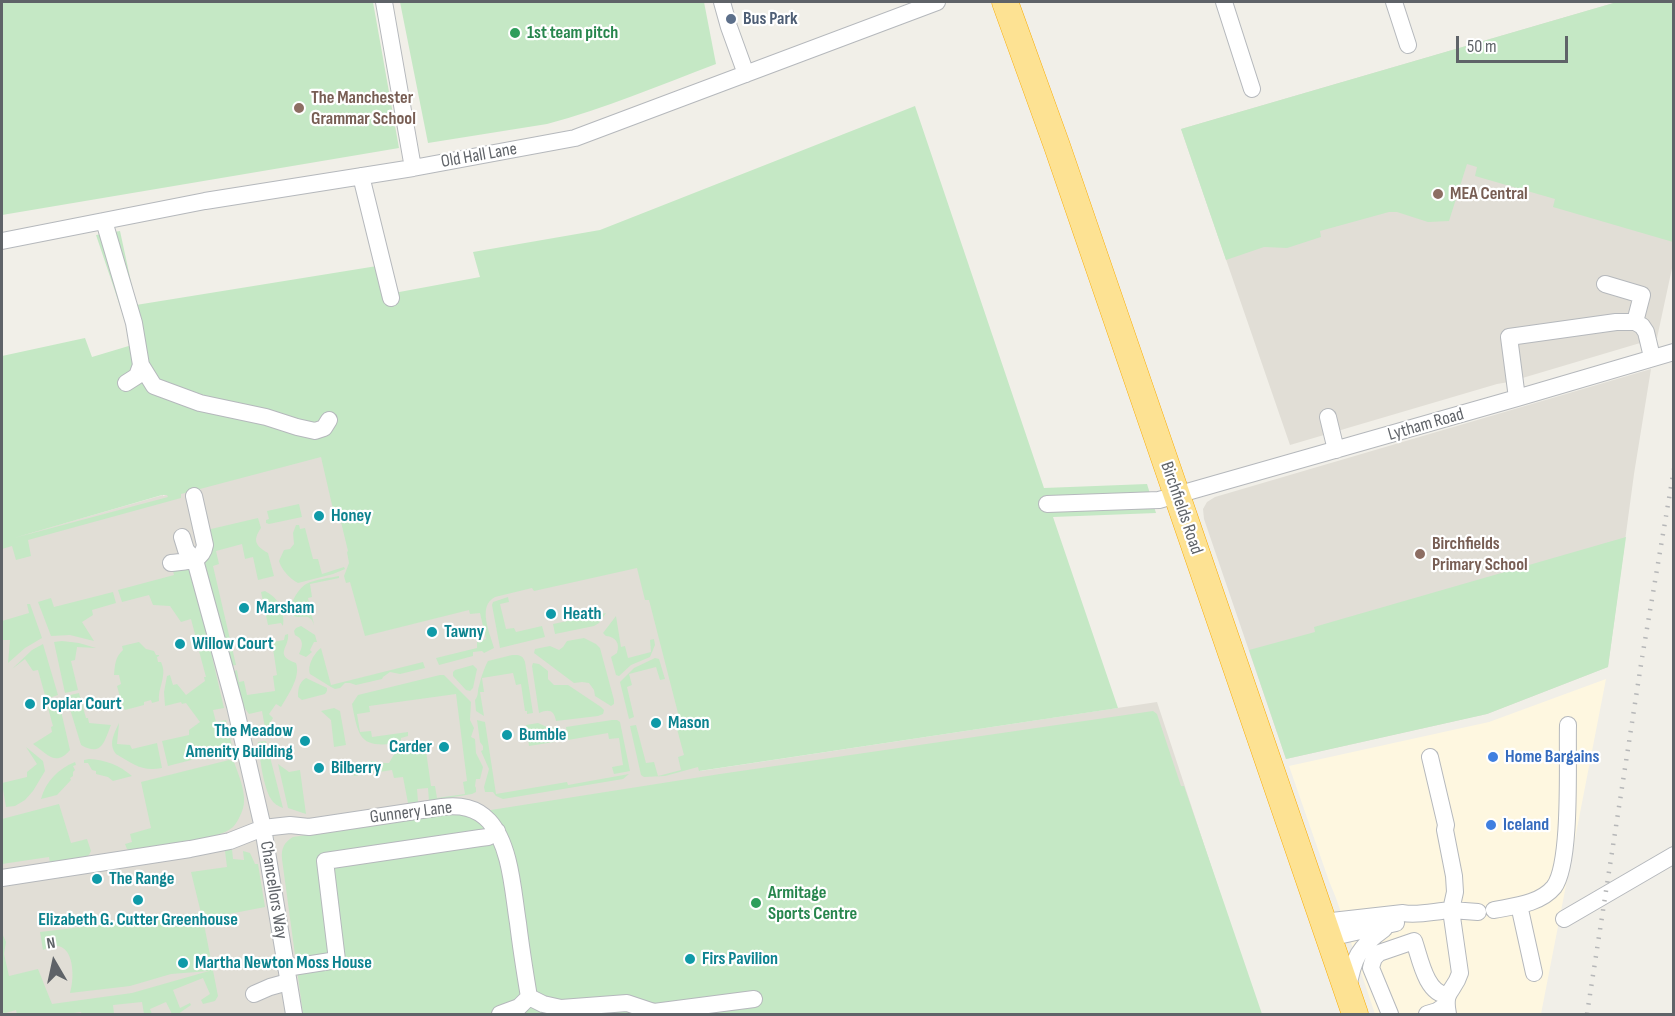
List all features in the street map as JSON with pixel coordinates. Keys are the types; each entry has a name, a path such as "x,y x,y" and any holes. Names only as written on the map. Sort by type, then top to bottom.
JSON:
{"highway":[{"name":"Birchfields Road","path":"1005,2 1057,146 1351,1003"}],"street":[{"path":"384,2 413,168"},
{"path":"722,2 746,74"},
{"name":"Old Hall Lane","path":"2,241 205,201 413,168 575,138 938,2"},
{"path":"1224,2 1252,89"},
{"path":"1394,2 1408,45"},
{"path":"361,176 391,298"},
{"path":"104,221 134,323 141,366 154,386 200,403 266,417 315,431 324,428 328,420"},
{"path":"1605,284 1642,295 1635,322"},
{"path":"1517,399 1509,338 1616,322 1635,322 1646,332 1652,357"},
{"name":"Lytham Road","path":"1047,504 1159,500 1517,399 1674,352"},
{"path":"126,383 137,376 141,366"},
{"path":"1328,417 1336,450"},
{"path":"171,563 195,560 201,556 205,545 194,496"},
{"name":"Chancellors Way","path":"182,537 186,550 195,560 238,719 262,828 294,1014"},
{"path":"1326,930 1390,925 1413,915 1432,911 1486,911 1535,901 1545,895 1554,886 1559,876 1566,843 1568,725"},
{"path":"1427,1014 1447,1005 1460,974 1451,910 1455,892 1454,876 1446,825 1430,757"},
{"name":"Gunnery Lane","path":"2,878 150,856 230,841 262,828 290,825 309,827 442,807 463,806 488,820 500,838 510,872 529,997"},
{"path":"254,994 270,987 287,975 337,960 325,861 488,837 496,831"},
{"path":"1564,919 1674,855"},
{"path":"1520,905 1534,973"},
{"path":"1326,930 1403,912 1413,915"},
{"path":"1351,1003 1352,968 1361,948 1390,925"},
{"path":"1390,1014 1371,968 1372,964 1379,953 1414,941 1430,985 1442,994 1447,1005"},
{"path":"500,1014 519,1007 529,997 543,1004 561,1008 627,1004 654,1012 754,999"}],"shaded area":[{"name":"MEA Central","path":"1617,2 1673,2 1674,259 1657,338 1290,445 1181,129"},
{"name":"Birchfields Primary School","path":"1651,369 1634,474 1608,667 1487,714 1286,759 1204,519 1203,509 1207,502 1215,497"},
{"path":"328,446 639,558 700,771 1157,702 1260,1014 2,1014 2,541 163,496"},
{"path":"1606,679 1541,1014 1375,1014 1289,766 1489,722"}],"green space":[{"name":"The Manchester Grammar School","path":"2,2 373,2 399,148 2,215"},
{"path":"400,2 704,2 716,64 611,104 547,124 428,143"},
{"path":"1617,2 1673,2 1673,242 1553,207 1555,199 1475,176 1477,167 1467,164 1449,221 1428,222 1397,212 1389,212 1320,231 1321,237 1287,248 1264,247 1226,260 1181,129"},
{"path":"915,106 1044,488 1147,484 1156,513 1053,517 1118,708 699,771 698,767 665,776 644,777 641,775 630,726 636,725 646,763 654,762 658,776 681,770 678,757 684,755 674,718 679,717 649,600 645,600 637,568 534,591 532,588 495,597 490,601 486,613 494,648 484,653 482,651 473,652 473,656 439,665 436,658 477,648 477,642 486,639 480,613 470,614 469,610 365,636 350,582 346,583 344,576 349,563 348,551 340,518 335,518 321,457 181,494 181,498 28,540 31,556 16,560 12,546 2,549 2,356 85,338 92,357 132,345 96,235 120,231 136,305 377,266 394,293 480,277 473,252 600,230","holes":["162,495 168,497 14,538"]},
{"path":"299,504 302,517 266,523 269,519 267,511"},
{"path":"258,518 261,528 256,540 268,553 274,576 258,580 253,557 245,559 242,544 216,551 219,564 213,566 236,665 230,666 204,559 207,531"},
{"path":"296,525 299,525 300,529 305,528 313,559 318,559 322,574 344,567 345,569 298,583 289,576 279,561 284,550 290,549 294,544 293,533"},
{"path":"1626,537 1608,667 1487,714 1286,759 1249,650 1315,632 1314,627"},
{"path":"189,568 209,643 198,646 191,619 181,622 170,606 153,605 149,595 122,602 118,590 174,575 173,571"},
{"path":"339,576 339,578 310,584 312,597 308,598 314,625 308,617 294,616 292,603 303,586 314,581"},
{"path":"265,591 274,597 280,606 283,626 281,623 268,625 261,592"},
{"path":"113,592 116,603 92,610 93,615 82,622 94,641 70,635 51,636 38,602 51,598 54,607"},
{"path":"508,597 509,602 500,604 506,629 514,628 516,632 542,626 545,637 500,648 492,605 493,602"},
{"path":"27,604 30,604 42,638 25,648 8,663 10,640 2,640 2,621 29,613"},
{"path":"606,613 594,626 555,634 553,624"},
{"path":"616,616 621,647 625,646 628,658 651,652 650,640 654,639 655,645 650,657 631,665 619,676 616,675 611,657 617,653 617,643 615,639 603,633"},
{"path":"301,626 315,635 317,642 314,642 310,650 312,652 306,657 299,654 302,643 294,631"},
{"path":"288,634 284,654 296,663 297,674 281,707 276,704 269,714 273,718 265,728 262,711 249,714 243,706 232,672 237,670 239,682 244,681 247,695 275,691 273,676 277,675 272,642 284,640 285,635"},
{"path":"584,638 600,648 614,700 611,706 595,696 589,683 574,683 534,653 535,649 550,646 559,650 567,641"},
{"path":"62,641 96,648 77,647 75,660 71,661 78,690 65,693 54,642"},
{"path":"139,642 146,649 159,655 158,662 161,662 163,672 159,701 152,703 151,700 144,702 144,705 125,710 117,686 121,684 119,675 114,675 115,665 118,655 123,650 122,646"},
{"path":"43,644 58,695 46,699 38,670 33,671 25,659 12,669 32,650"},
{"path":"210,648 224,708 213,710 216,722 226,720 232,746 230,750 168,766 162,741 189,735 189,730 200,722 186,703 165,706 164,692 167,676 170,675 173,685 177,684 186,695 205,681 199,651"},
{"path":"321,648 331,685 423,662 425,668 400,674 390,672 382,679 356,685 345,683 335,689 310,674 309,667"},
{"path":"512,655 520,656 525,662 533,713 527,714 525,711 521,684 516,685 513,673 482,678 484,692 480,692 484,716 476,711 475,700 477,697 481,680 488,661"},
{"path":"655,658 659,659 665,679 660,680 656,667 629,674 632,685 627,687 634,717 629,719 620,682 634,668"},
{"path":"533,663 539,664 548,671 548,679 554,685 568,685 601,707 604,710 603,714 556,721 551,711 539,713"},
{"path":"473,665 477,669 473,688 470,691 466,690 453,676 453,672"},
{"path":"444,675 471,702 470,720 474,728 471,737 475,739 476,753 483,767 480,779 476,779 476,792 429,801 428,788 417,789 418,802 408,803 403,777 394,778 392,770 354,776 352,768 357,764 374,761 389,763 396,751 415,750 416,753 426,751 431,786 435,786 437,798 465,794 463,782 467,781 456,694 369,706 370,712 357,714 360,732 371,731 372,737 408,732 408,736 401,738 401,743 370,743 360,734 354,717 352,704 358,695"},
{"path":"306,678 327,688 325,694 302,700 298,697 299,686"},
{"path":"79,693 89,723 111,725 104,742 98,748 81,745 66,696"},
{"path":"58,698 70,750 60,758 56,758 47,755 33,744 52,732 51,727 53,726 46,701"},
{"path":"334,708 340,711 346,745 334,747 331,720 321,711"},
{"name":"Armitage Sports Centre","path":"1153,711 1157,714 1181,786 1184,786 1262,1014 303,1014 282,859 284,846 293,837 431,816 459,815 720,774"},
{"path":"477,720 485,722 496,794 567,782 568,785 629,774 623,779 503,799 493,792 485,792 484,787 489,769 481,751 483,746 480,742"},
{"path":"612,720 620,722 630,771 614,774 612,767 623,765 619,738 609,739 608,733 568,740 566,727"},
{"path":"119,723 117,744 130,745 132,749 157,743 162,768 143,768 116,754 112,743"},
{"path":"538,723 558,728 560,741 529,746 526,725"},
{"path":"266,741 283,808 271,799 264,779 258,742"},
{"path":"26,747 43,761 45,771 25,800 15,806 6,807 2,783 27,777 27,772 37,764"},
{"path":"84,760 112,764 132,776 113,781 96,774 88,763 84,763"},
{"path":"229,760 234,762 244,797 242,812 233,827 225,832 199,840 127,849 125,844 132,842 130,834 151,828 141,782"},
{"path":"75,762 71,780 57,795 41,799 54,776"},
{"path":"278,764 289,772 300,770 306,814 288,808"},
{"path":"59,804 71,843 87,839 91,851 89,855 85,858 50,863 49,857 2,864 2,819"},
{"path":"232,849 233,859 244,860 243,851 250,853 255,864 258,864 265,907 203,919 218,996 215,1001 203,1004 201,1000 210,994 203,978 173,990 180,1008 190,1003 191,1005 178,1014 172,1014 166,1002 150,1009 152,1014 144,1014 142,1002 113,1005 114,1014 82,1014 81,1012 17,1014 16,1010 2,1014 2,933 6,942 4,954 9,976 38,969 52,1004 132,993 209,971 171,974 130,986 70,993 73,975 70,958 61,947 53,946 43,950 40,932 201,913 191,872 227,867 225,851"}],"railway":[{"path":"1587,1014 1642,658 1674,469"}],"place":[{"name":"Bus Park","path":"731,19"},
{"name":"1st team pitch","path":"515,33"},
{"name":"The Manchester Grammar School","path":"299,108"},
{"name":"MEA Central","path":"1438,194"},
{"name":"Honey","path":"319,516"},
{"name":"Birchfields Primary School","path":"1420,554"},
{"name":"Marsham","path":"244,608"},
{"name":"Heath","path":"551,614"},
{"name":"Tawny","path":"432,632"},
{"name":"Willow Court","path":"180,644"},
{"name":"Poplar Court","path":"30,704"},
{"name":"Mason","path":"656,723"},
{"name":"Bumble","path":"507,735"},
{"name":"The Meadow Amenity Building","path":"305,741"},
{"name":"Carder","path":"444,747"},
{"name":"Home Bargains","path":"1493,757"},
{"name":"Bilberry","path":"319,768"},
{"name":"Iceland","path":"1491,825"},
{"name":"The Range","path":"97,879"},
{"name":"Elizabeth G. Cutter Greenhouse","path":"138,900"},
{"name":"Armitage Sports Centre","path":"756,903"},
{"name":"Firs Pavilion","path":"690,959"},
{"name":"Martha Newton Moss House","path":"183,963"}]}
